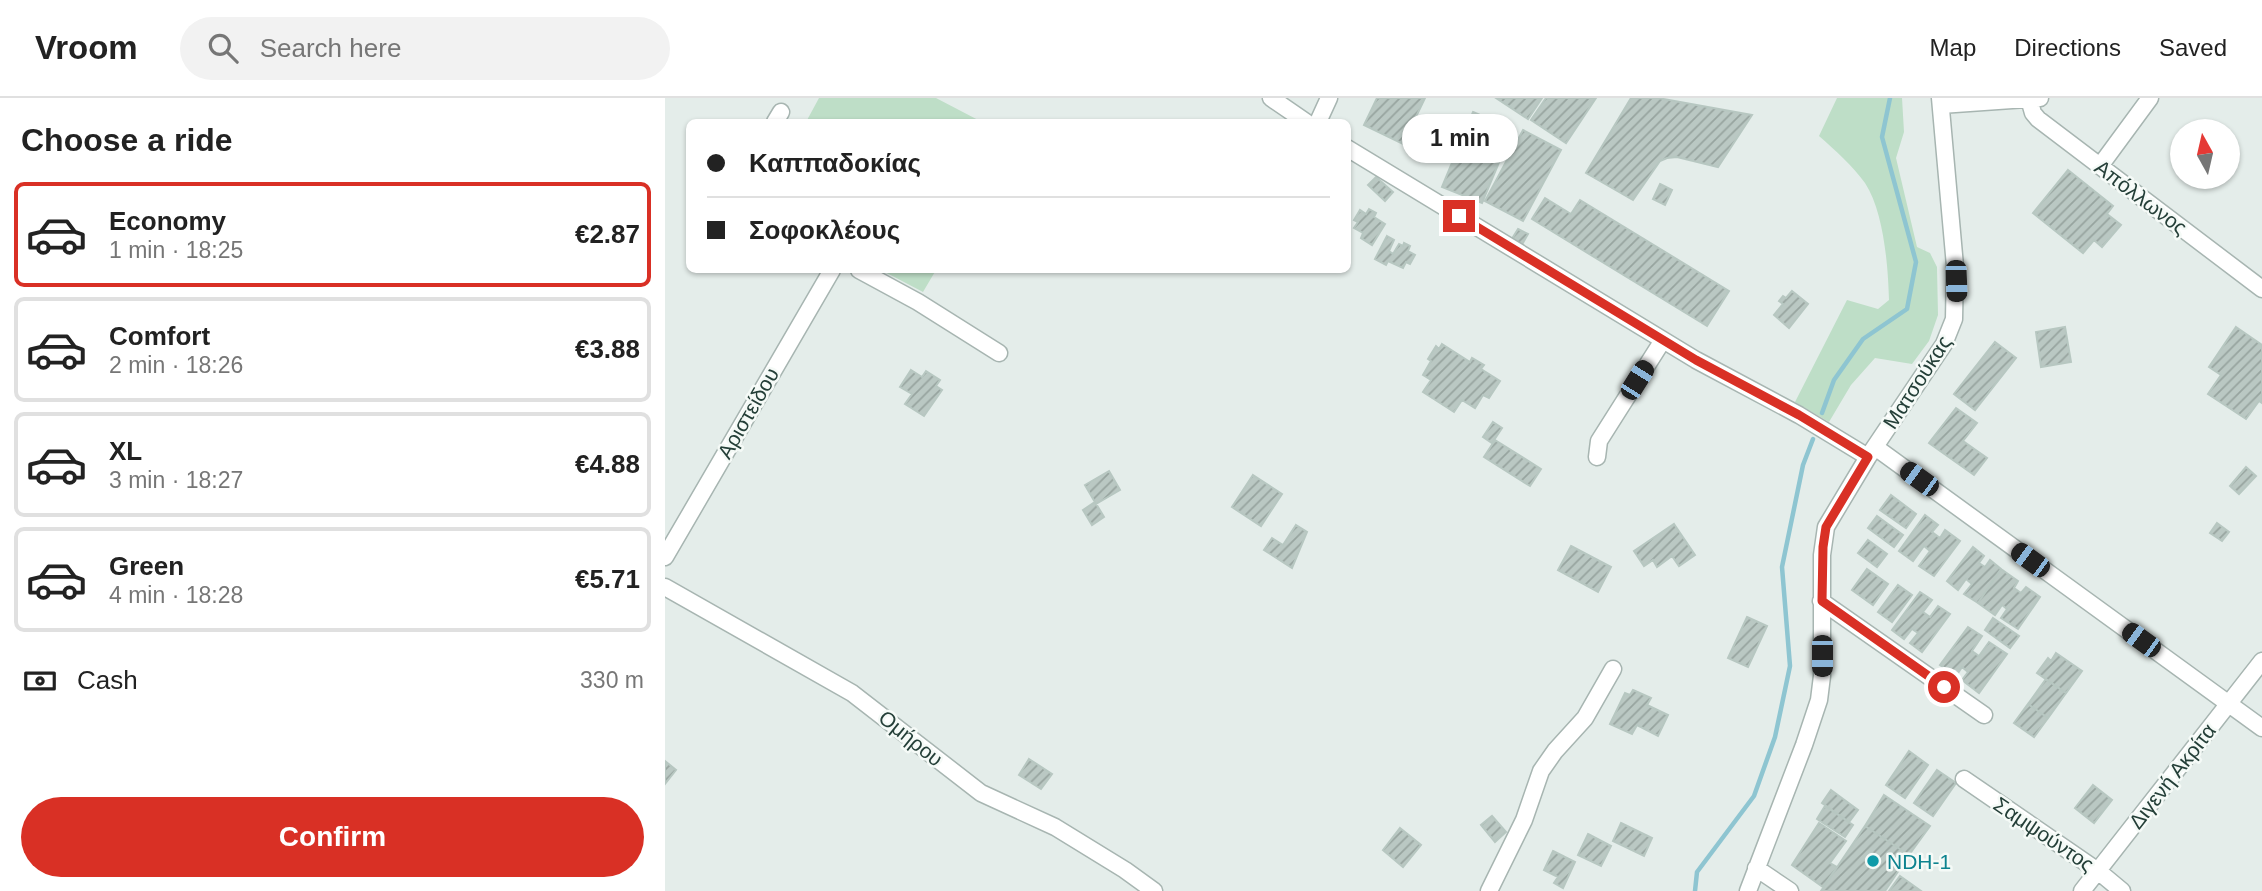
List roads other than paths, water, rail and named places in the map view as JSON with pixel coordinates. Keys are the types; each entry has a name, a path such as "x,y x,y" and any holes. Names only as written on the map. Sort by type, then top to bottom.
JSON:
{"street":[{"path":"1271,98 1302,119"},
{"path":"1319,119 1329,98"},
{"path":"2100,166 2150,98"},
{"path":"1941,102 2035,99"},
{"name":"Απόλλωνος","path":"2035,99 2033,113 2038,119 2262,289"},
{"name":"Ματσούκας","path":"1748,891 1817,711 1822,676 1823,547 1826,527 1871,452 1944,344 1954,319 1955,266 1941,102"},
{"path":"1351,150 1724,376 1871,452 2262,728"},
{"name":"Αριστείδου","path":"665,557 830,273"},
{"path":"865,273 999,352"},
{"path":"1597,457 1599,440 1663,340"},
{"name":"Ομήρου","path":"665,587 852,693 981,793 1055,827 1115,863 1154,891"},
{"path":"1822,601 1984,716"},
{"name":"Διγενή Ακρίτα","path":"2082,891 2262,661"},
{"path":"1489,891 1524,820 1541,771 1585,718 1613,669"},
{"name":"Σαμψούντος","path":"1964,779 2098,870 2122,891"},
{"path":"1756,868 1790,891"}],"waterway":[{"path":"1822,413 1834,380 1863,339 1907,309 1916,262 1882,137 1890,98"},
{"path":"1695,891 1697,872 1754,796 1775,737 1790,666 1782,567 1803,465 1813,439"}],"place":[{"name":"NDH-1","path":"1873,861"}]}
